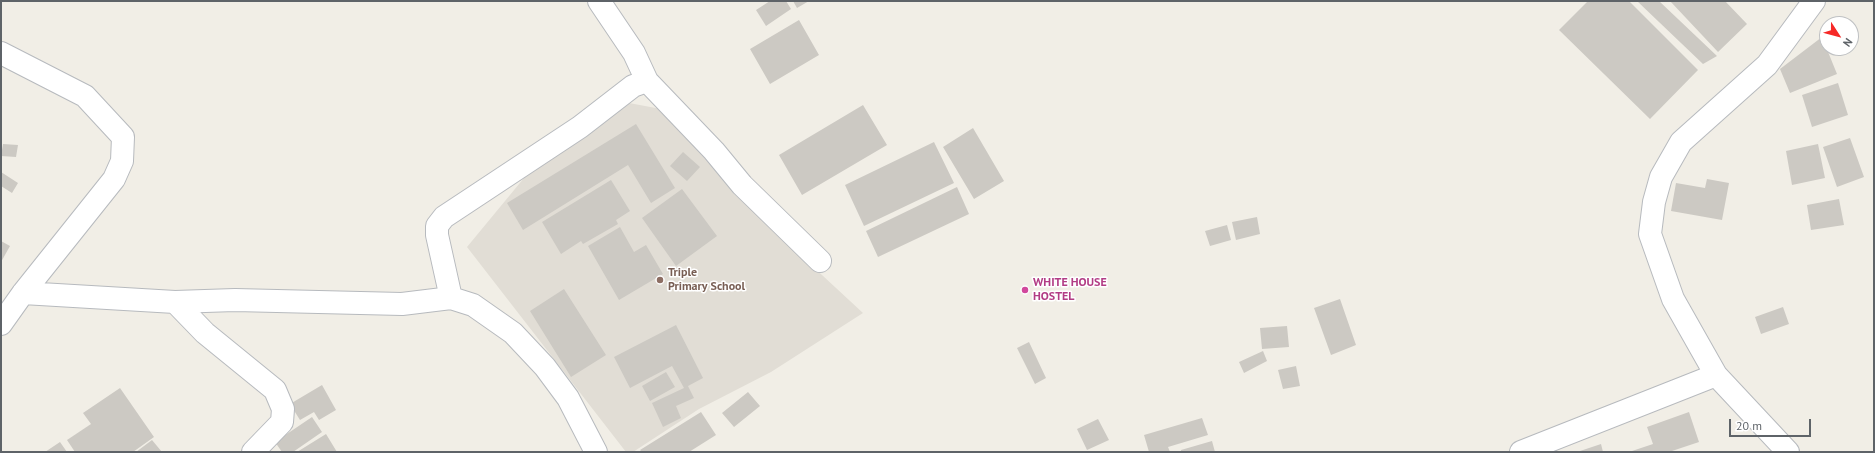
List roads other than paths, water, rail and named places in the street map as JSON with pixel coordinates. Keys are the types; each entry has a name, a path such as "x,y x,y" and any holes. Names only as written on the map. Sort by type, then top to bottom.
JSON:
{"street":[{"path":"599,1 634,53 647,81 714,151 742,185 820,262"},
{"path":"1788,452 1716,375 1671,292 1650,234 1654,202 1661,177 1681,142 1767,65 1814,1"},
{"path":"1,53 85,96 123,137 122,161 114,179 1,324"},
{"path":"450,298 437,226 444,217 580,127 633,86 647,81"},
{"path":"24,293 175,302 235,300 402,304 450,298 473,305 513,333 545,367 568,398 596,452"},
{"path":"175,302 205,333 275,390 283,409 282,422 252,452"},
{"path":"1521,452 1716,375"}],"place":[{"name":"Triple Primary School","path":"660,280"},
{"name":"WHITE HOUSE HOSTEL","path":"1025,290"}]}
